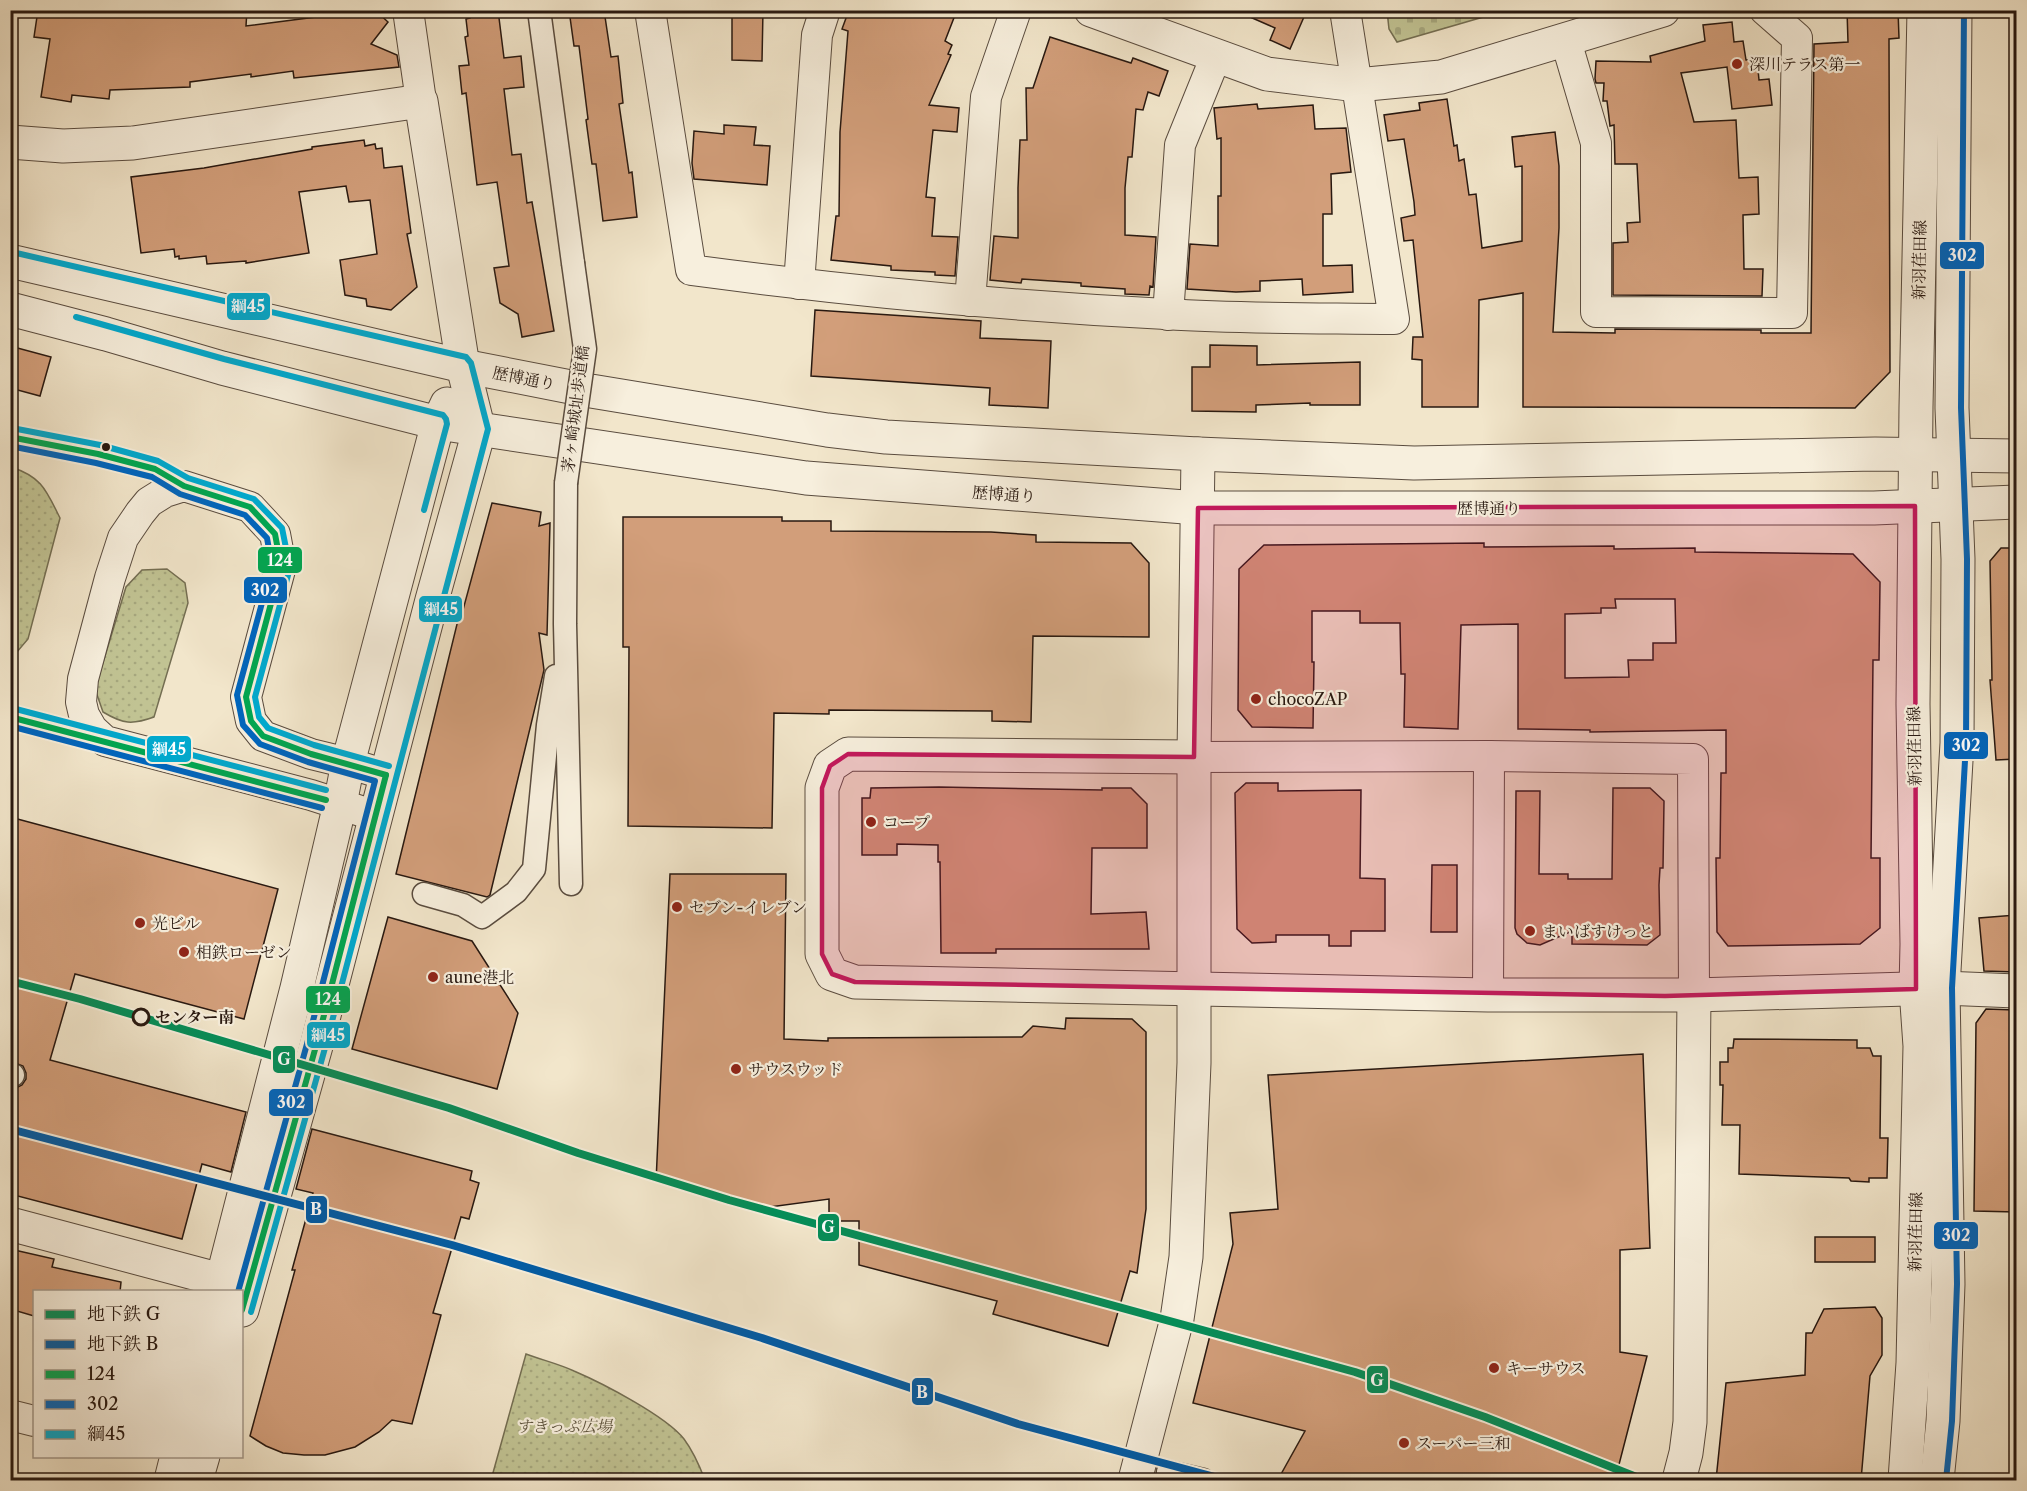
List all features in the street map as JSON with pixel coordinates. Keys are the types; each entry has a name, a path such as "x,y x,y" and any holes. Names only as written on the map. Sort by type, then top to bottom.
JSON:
{"street":[{"path":"233,1290 316,1046 479,430 463,366 408,10"},
{"name":"茅ヶ崎城址歩道橋","path":"539,10 585,349 566,483 565,624"},
{"path":"650,10 691,270 799,284 970,301 1168,315 1394,319 1345,10"},
{"path":"799,284 817,35 825,10"},
{"path":"970,301 986,97 1016,10"},
{"path":"1091,10 1267,74 1357,85 1441,77 1663,10"},
{"path":"1566,41 1596,143 1596,312 1792,313 1797,38 1765,10"},
{"name":"新羽荏田線","path":"1924,10 1913,704 1917,944 1930,988 1948,1284 1943,1421 1936,1480"},
{"name":"新羽荏田線","path":"1905,1480 1913,1351 1920,1046 1930,988 1957,742 1957,504 1953,396 1955,10"},
{"path":"1168,315 1180,145 1216,56"},
{"path":"10,142 63,146 133,143 421,101"},
{"name":"歴博通り","path":"10,261 463,366 591,391 827,430 874,435 1198,454 1414,463 1916,455 2016,456"},
{"name":"歴博通り","path":"10,309 222,368 438,423 806,478 1198,508 1874,508 2016,502"},
{"path":"232,1290 348,763 438,423 463,366"},
{"path":"1135,1480 1177,1319 1186,1257 1194,1063 1194,757 1198,454"},
{"path":"376,816 340,804 105,741 92,729 84,715 81,702 84,679 110,578 123,538 149,502 165,492 184,486 250,507 275,534 281,566 246,697 251,721 263,736 311,754 386,775"},
{"path":"565,624 571,884"},
{"path":"424,894 463,905 482,917 516,892 534,869 548,725 565,624"},
{"path":"1679,1480 1686,1453 1689,1422 1694,995 1693,759 848,754 830,766 822,788 822,954 831,974 855,982 1488,995 1694,995 1930,988 2016,991"},
{"path":"1488,995 1489,756"},
{"path":"10,1224 225,1290"},
{"path":"10,1415 33,1421"},
{"path":"1168,1472 1203,1480"}],"highlighted area":[{"path":"1915,506 1916,989 1665,996 855,982 832,974 822,954 822,788 830,766 848,754 1194,757 1198,508"}],"green space":[{"path":"1387,10 1504,11 1397,42 1389,29"},
{"path":"11,467 30,475 42,486 60,518 28,639 11,659"},
{"path":"167,569 185,583 188,603 154,717 133,722 122,721 103,712 95,689 126,587 142,570"},
{"name":"すきっぷ広場","path":"526,1354 586,1376 663,1420 684,1439 705,1480 491,1480"}],"building":[{"path":"38,10 247,10 246,26 339,14 339,10 375,10 388,22 371,44 397,55 399,67 294,78 293,71 251,77 251,74 190,82 190,87 110,90 109,99 72,95 71,102 41,97 50,39 34,37"},
{"path":"469,10 498,10 504,58 521,56 524,87 504,89 512,155 521,154 527,203 532,202 554,331 522,337 518,314 500,303 494,268 509,266 497,182 477,185 466,93 462,94 459,66 469,65 465,37 468,36 466,19 470,18"},
{"path":"569,10 604,10 611,57 618,56 623,103 619,104 629,173 632,172 637,217 603,221 596,164 592,164 579,46 574,46"},
{"path":"732,10 763,10 762,61 732,60"},
{"path":"849,10 957,10 945,41 952,45 948,54 951,55 929,105 959,108 957,132 933,130 926,197 935,198 932,236 958,237 955,276 935,275 935,272 891,270 891,266 831,260 836,216 839,216 840,132 848,31 842,29"},
{"path":"1234,10 1307,10 1290,49 1270,40 1275,28"},
{"path":"1847,10 1898,10 1899,38 1889,39 1890,372 1855,408 1523,407 1523,293 1479,300 1478,407 1422,407 1422,360 1412,359 1413,337 1423,337 1413,240 1404,241 1401,218 1415,215 1414,202 1404,139 1388,141 1384,115 1420,110 1419,103 1447,99 1454,146 1457,145 1459,161 1464,159 1469,195 1476,194 1482,248 1522,241 1522,166 1515,167 1512,137 1555,132 1559,166 1559,228 1553,332 1615,333 1615,329 1761,330 1761,333 1811,333 1814,44 1848,42"},
{"path":"1732,22 1734,42 1743,41 1746,60 1757,59 1759,80 1769,79 1772,105 1732,109 1727,67 1681,73 1694,122 1736,120 1739,178 1758,177 1759,214 1743,215 1744,269 1763,269 1762,296 1613,295 1613,243 1628,242 1627,223 1640,222 1637,164 1615,164 1614,125 1610,126 1607,101 1603,101 1604,83 1596,83 1596,61 1651,62 1650,56 1705,41 1703,25"},
{"path":"1050,37 1131,63 1133,58 1168,71 1159,96 1148,92 1143,110 1136,109 1132,157 1128,157 1125,188 1125,235 1156,237 1153,287 1150,286 1149,295 1125,294 1125,289 1081,286 1081,283 1022,279 1021,283 990,280 994,236 1018,238 1020,140 1027,140 1026,88 1033,88"},
{"path":"1257,104 1258,109 1313,105 1315,129 1346,128 1351,172 1331,174 1332,214 1323,214 1323,266 1352,265 1353,292 1303,295 1302,279 1260,281 1260,291 1187,289 1190,244 1218,246 1221,138 1217,139 1214,108"},
{"path":"724,125 756,127 754,145 770,146 767,185 694,179 692,163 694,131 724,134"},
{"path":"364,140 365,146 375,144 376,149 382,148 384,168 402,166 411,233 407,234 417,287 391,310 367,306 366,299 345,295 340,260 377,254 370,200 349,202 346,186 299,192 309,253 246,263 246,261 207,264 206,256 179,259 179,256 175,257 174,249 141,253 131,177 204,168 312,149 312,147"},
{"path":"815,310 981,321 980,338 1051,341 1048,408 989,405 990,388 811,376"},
{"path":"1210,345 1257,346 1257,365 1360,362 1360,405 1310,405 1310,403 1256,405 1256,412 1192,411 1192,367 1210,367"},
{"path":"10,346 51,357 40,396 10,388"},
{"path":"492,503 541,512 539,526 550,523 547,635 539,633 544,670 490,895 487,897 396,874 458,620 460,621"},
{"path":"623,517 782,517 782,521 831,521 831,531 991,532 1036,535 1036,542 1131,543 1149,563 1149,637 1033,636 1031,722 992,721 992,711 829,710 829,714 774,713 772,828 628,826 629,647 623,647"},
{"path":"1484,543 1484,547 1614,546 1614,549 1695,548 1695,552 1853,554 1880,582 1879,660 1873,660 1871,858 1880,858 1880,928 1860,944 1728,946 1717,932 1716,858 1720,858 1721,773 1726,773 1726,730 1590,732 1590,730 1518,729 1518,624 1461,625 1458,729 1404,727 1405,674 1401,674 1400,623 1360,623 1360,611 1312,611 1313,728 1252,727 1238,710 1239,569 1264,545","holes":["1615,599 1675,599 1676,643 1653,643 1653,660 1628,660 1629,677 1565,678 1565,614 1601,613 1601,608 1616,608"]},
{"path":"2001,548 2016,548 2016,759 1996,760 1990,680 1992,680 1990,561"},
{"path":"1246,783 1278,783 1278,791 1361,790 1360,878 1385,879 1385,931 1351,931 1351,946 1329,946 1329,935 1276,935 1276,942 1252,943 1237,929 1235,793"},
{"path":"871,788 1102,790 1102,788 1131,788 1147,804 1147,848 1092,848 1091,914 1146,912 1149,949 996,949 996,953 941,953 938,845 897,844 897,855 862,855 862,798 870,798"},
{"path":"1613,788 1650,788 1664,801 1663,868 1660,868 1659,885 1660,935 1647,945 1572,944 1572,931 1540,945 1527,943 1517,934 1515,928 1516,791 1540,791 1539,874 1568,874 1568,879 1612,879"},
{"path":"10,817 278,889 244,1019 75,974 50,1060 246,1112 231,1172 202,1164 182,1239 10,1194 10,1088 22,1085 26,1079 26,1073 23,1066 10,1061"},
{"path":"1432,865 1457,865 1457,932 1431,932"},
{"path":"670,874 786,874 784,1039 828,1041 828,1038 1022,1037 1033,1026 1065,1029 1066,1018 1132,1019 1146,1032 1146,1209 1137,1273 1130,1271 1108,1346 993,1314 997,1301 859,1265 859,1221 829,1221 829,1199 754,1209 656,1182"},
{"path":"2016,915 2016,972 1984,971 1979,918"},
{"name":"aune港北","path":"388,917 472,941 518,1013 497,1089 352,1049"},
{"path":"1986,1009 2016,1010 2016,1212 1974,1211 1976,1023"},
{"path":"1734,1039 1857,1040 1857,1048 1870,1048 1873,1056 1881,1056 1880,1138 1888,1138 1887,1178 1869,1178 1869,1182 1851,1181 1849,1178 1739,1174 1740,1125 1722,1125 1723,1085 1720,1085 1720,1062 1728,1062 1728,1048 1733,1048"},
{"path":"1643,1054 1650,1248 1620,1250 1620,1352 1647,1356 1615,1480 1299,1480 1280,1476 1305,1431 1193,1403 1233,1244 1230,1213 1278,1209 1268,1075"},
{"path":"312,1129 472,1171 470,1180 479,1183 469,1219 461,1217 433,1313 441,1315 412,1424 392,1420 379,1432 355,1447 325,1455 283,1453 250,1436 295,1270 292,1270 313,1193 296,1189"},
{"path":"1815,1237 1875,1237 1875,1262 1815,1262"},
{"path":"10,1249 54,1259 52,1267 121,1282 120,1290 33,1290 33,1316 10,1309"},
{"path":"1875,1307 1882,1318 1882,1355 1870,1376 1861,1480 1716,1480 1726,1383 1805,1375 1806,1333 1812,1333 1824,1309"}],"metro line":[{"name":"G","path":"10,981 80,999 449,1108 578,1153 729,1200 1355,1372 1485,1417 1644,1480"},
{"name":"B","path":"10,1129 452,1245 762,1338 1018,1424 1226,1480"}],"transit line":[{"name":"302","path":"1946,1480 1952,1421 1957,1284 1952,988 1966,743 1967,559 1961,408 1964,10"},
{"name":"綱45","path":"12,252 466,357 471,363 488,429 325,1048 251,1312"},
{"name":"綱45","path":"76,317 224,359 443,415 447,424 424,510"},
{"name":"綱45","path":"12,428 100,445 158,461 188,478 254,499 282,528 290,568 255,697 259,717 268,728 314,745 389,766"},
{"name":"124","path":"10,437 98,454 155,469 184,486 250,507 275,534 281,566 246,697 251,721 263,736 311,754 386,775"},
{"name":"302","path":"10,446 152,477 180,494 245,515 267,538 272,566 237,695 243,725 260,744 308,762 375,781 307,1044 239,1290"},
{"name":"綱45","path":"12,708 326,790"},
{"name":"124","path":"10,717 326,800"},
{"name":"302","path":"10,726 322,808"},
{"name":"124","path":"243,1306 316,1046 386,775"}],"place":[{"name":"深川テラス第一","path":"1737,64"},
{"name":"chocoZAP","path":"1256,699"},
{"name":"コープ","path":"871,822"},
{"name":"セブン-イレブン","path":"677,907"},
{"name":"光ビル","path":"140,923"},
{"name":"まいばすけっと","path":"1530,931"},
{"name":"相鉄ローゼン","path":"184,952"},
{"name":"aune港北","path":"433,977"},
{"name":"センター南","path":"141,1017"},
{"name":"サウスウッド","path":"736,1069"},
{"name":"キーサウス","path":"1494,1368"},
{"name":"スーパー三和","path":"1404,1443"}]}
